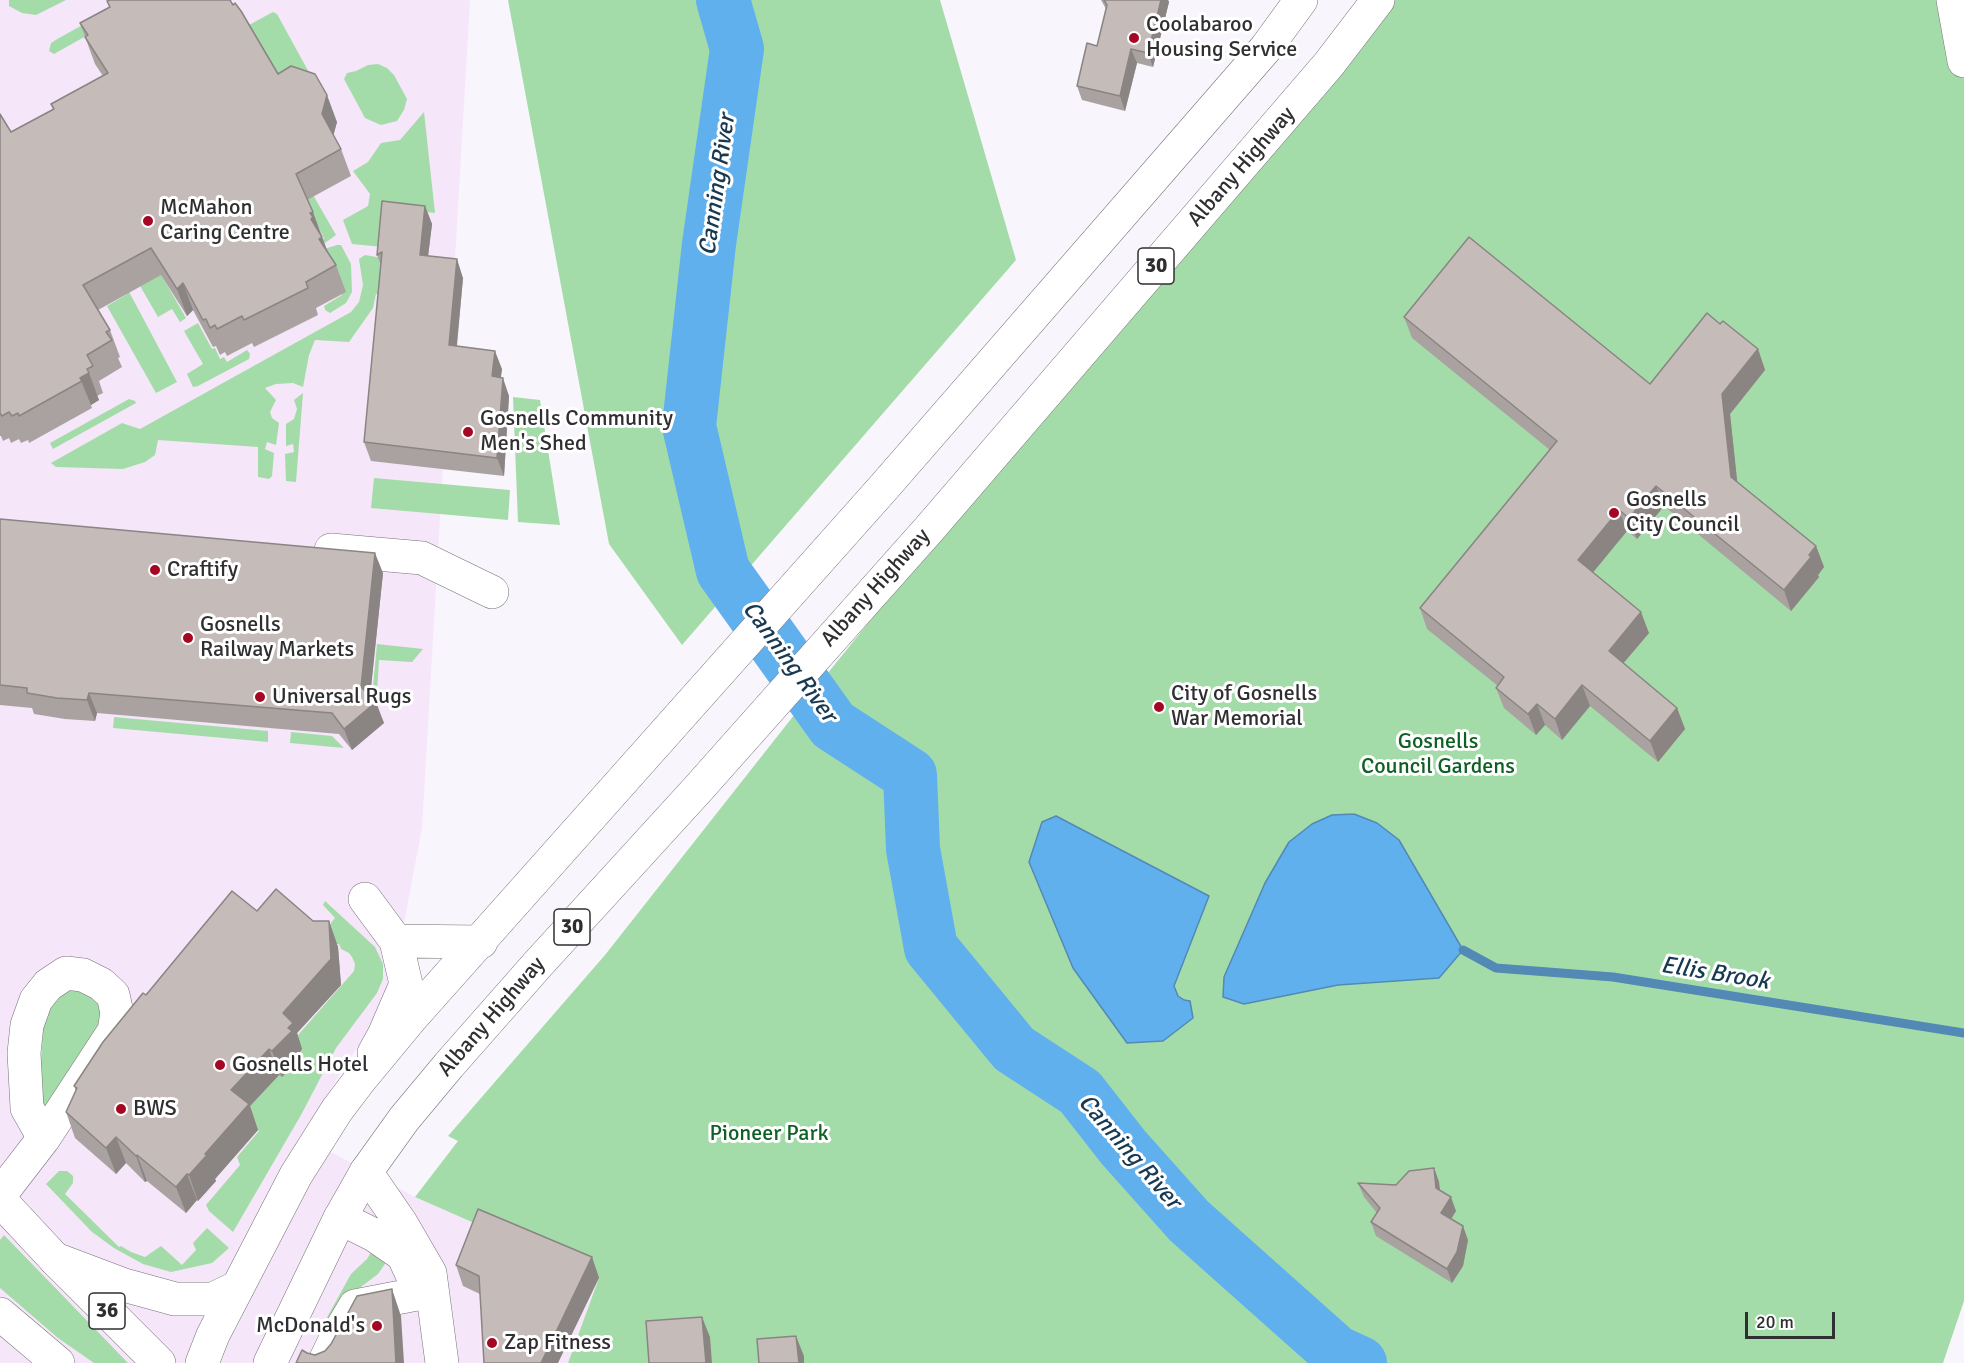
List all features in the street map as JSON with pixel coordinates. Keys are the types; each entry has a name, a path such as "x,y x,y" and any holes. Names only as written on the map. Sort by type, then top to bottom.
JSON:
{"main road":[{"name":"30","path":"202,1363 213,1335 296,1175 337,1110 359,1081 412,1017 884,487 1266,48 1301,0"},
{"path":"1186,140 1248,94 1323,0"},
{"name":"Albany Highway","path":"270,1363 340,1218 366,1172 404,1119 538,964 697,790 930,528 1322,73 1378,0"},
{"path":"1953,0 1964,61"},
{"path":"304,548 422,558 492,592"},
{"path":"359,1081 384,1035 406,984 396,941 365,899"},
{"path":"396,941 481,942"},
{"path":"3,1207 44,1138"},
{"path":"366,1172 401,1223 430,1273 428,1302"},
{"name":"36","path":"3,1207 159,1363"},
{"path":"340,1218 374,1235 403,1255 428,1302 442,1363"},
{"path":"55,1259 124,1285 176,1299 213,1299 238,1287"},
{"path":"324,1363 355,1306 428,1302"},
{"path":"0,1314 58,1363"}],"shaded area":[{"path":"0,0 470,0 422,828 390,996 301,1136 415,1197 599,1278 568,1363 0,1363"}],"green space":[{"path":"9,0 66,0 36,15 22,13 9,6"},
{"path":"128,0 150,0 54,54 49,51 51,43"},
{"path":"508,0 940,0 1016,260 682,645 609,544"},
{"name":"Gosnells Council Gardens","path":"1371,0 1955,0 1964,49 1964,1301 1943,1363 568,1363 599,1278 415,1197 458,1141 448,1136 605,955 802,705"},
{"path":"273,12 277,14 323,98 287,99 249,25"},
{"path":"378,64 387,68 394,75 407,99 404,110 397,121 381,125 365,118 344,79 347,73 368,65"},
{"path":"424,112 435,213 392,208 383,247 352,244 343,220 368,206 370,194 353,171 368,162 381,143 400,140"},
{"path":"297,167 336,235 325,243 310,212"},
{"path":"341,245 351,264 352,292 346,303 330,313 325,310 324,306 342,295 324,249"},
{"path":"147,250 186,318 180,322 172,309 158,317 128,265"},
{"path":"365,255 382,258 383,295 376,294 373,308 349,342 315,340 309,355 303,387 293,383 276,384 265,388 276,400 270,412 272,418 279,423 276,445 267,442 265,449 274,453 272,476 269,479 258,477 258,447 158,440 155,455 145,462 123,469 56,467 51,463 122,423 140,429 351,312 359,302 363,285 359,259"},
{"path":"118,271 177,382 156,393 107,306 127,294 115,273"},
{"path":"198,323 220,359 224,357 227,362 247,350 250,354 249,359 193,387 187,374 203,364 184,331"},
{"path":"303,393 296,482 286,481 285,454 294,452 293,444 286,446 286,424 294,419 297,409 294,400"},
{"path":"513,397 540,400 560,525 518,522"},
{"path":"129,399 136,403 53,449 50,443"},
{"path":"374,478 510,490 508,520 371,508"},
{"path":"377,644 423,649 412,662 379,660 376,711 371,707"},
{"path":"114,717 268,731 268,742 113,728"},
{"path":"291,732 332,736 344,748 290,743"},
{"path":"325,901 375,947 383,964 383,979 377,993 336,1048 301,1115 233,1232 209,1211 206,1205 240,1165 237,1157 259,1131 236,1106 354,971 355,964 352,957 341,949 339,944 323,944 317,940 335,918 323,905"},
{"path":"66,991 77,991 90,996 98,1003 103,1022 51,1112 39,1101 44,1011"},
{"path":"59,1171 67,1171 73,1176 73,1183 65,1194 119,1247 145,1257 161,1246 182,1265 196,1250 193,1243 207,1228 229,1248 212,1263 171,1272 143,1264 114,1248 92,1232 46,1184"},
{"path":"4,1235 128,1363 94,1363 58,1338 0,1288 0,1240"},
{"path":"375,1246 400,1268 387,1261 378,1274 349,1299 329,1329 325,1321 351,1274 367,1259"}],"water":[{"path":"1354,814 1377,823 1399,840 1463,950 1439,978 1338,985 1244,1004 1223,997 1224,977 1265,883 1289,842 1312,824 1332,815"},
{"path":"1056,816 1209,896 1174,986 1178,996 1190,1001 1193,1018 1163,1041 1127,1043 1073,968 1029,862 1042,822"}],"building":[{"name":"McMahon Caring Centre","path":"230,0 241,11 278,74 291,66 315,74 327,95 322,114 341,149 296,174 313,212 310,213 313,217 311,219 322,237 319,239 336,265 306,282 308,288 244,320 242,316 217,329 215,325 210,328 206,319 203,320 183,283 177,289 151,248 83,285 110,330 106,332 112,340 87,355 93,366 87,369 89,373 80,378 82,381 19,416 18,413 12,416 9,412 2,416 0,413 0,114 11,132 54,109 51,104 108,73 85,37 88,35 80,23 110,7 107,1"},
{"name":"Coolabaroo Housing Service","path":"1104,0 1161,0 1148,53 1131,49 1120,96 1077,86 1087,43 1097,46 1107,5"},
{"path":"382,201 425,206 420,255 457,259 449,345 495,351 492,376 503,378 497,458 364,442 382,252 377,255"},
{"name":"Gosnells City Council","path":"1469,237 1650,384 1707,313 1720,324 1723,321 1758,349 1722,394 1731,477 1816,546 1809,555 1811,557 1784,590 1656,486 1629,518 1619,510 1578,560 1641,612 1609,651 1677,708 1650,741 1582,685 1555,719 1537,704 1528,714 1496,688 1504,677 1420,608 1557,441 1404,317"},
{"name":"Gosnells Railway Markets","path":"0,519 375,553 361,687 376,702 344,729 332,713 89,693 87,700 57,698 27,693 27,688 0,685"},
{"name":"Gosnells Hotel","path":"276,889 313,921 329,921 331,959 283,1013 293,1023 288,1028 292,1031 272,1051 269,1049 231,1090 249,1104 205,1154 207,1155 176,1187 116,1137 106,1148 66,1112 77,1088 74,1086 103,1042 143,993 146,995 232,891 257,911"},
{"path":"1434,1168 1436,1188 1451,1197 1441,1213 1463,1226 1457,1252 1447,1269 1371,1222 1380,1208 1358,1183 1396,1185 1409,1171"},
{"path":"478,1209 592,1257 541,1363 484,1363 479,1276 456,1265"},
{"name":"McDonald's","path":"392,1289 396,1363 296,1363 302,1350 315,1355 325,1351 357,1296"},
{"path":"702,1317 706,1363 649,1363 646,1321"},
{"path":"796,1336 799,1363 759,1363 757,1339"}],"waterway":[{"name":"Canning River","path":"723,0 737,49 709,244 689,426 723,571 833,725 910,775 913,849 931,948 1014,1049 1080,1092 1123,1147 1189,1221 1336,1352 1360,1363"},
{"name":"Ellis Brook","path":"1463,950 1496,968 1613,977 1964,1033"}],"place":[{"name":"Coolabaroo Housing Service","path":"1134,38"},
{"name":"McMahon Caring Centre","path":"148,221"},
{"name":"Gosnells Community Men's Shed","path":"468,432"},
{"name":"Gosnells City Council","path":"1614,513"},
{"name":"Craftify","path":"155,570"},
{"name":"Gosnells Railway Markets","path":"188,638"},
{"name":"Universal Rugs","path":"260,697"},
{"name":"City of Gosnells War Memorial","path":"1159,707"},
{"name":"Gosnells Hotel","path":"220,1065"},
{"name":"BWS","path":"121,1109"},
{"name":"McDonald's","path":"377,1326"},
{"name":"Zap Fitness","path":"492,1343"}],"park label":[{"name":"Pioneer Park","path":"769,1134"}]}
